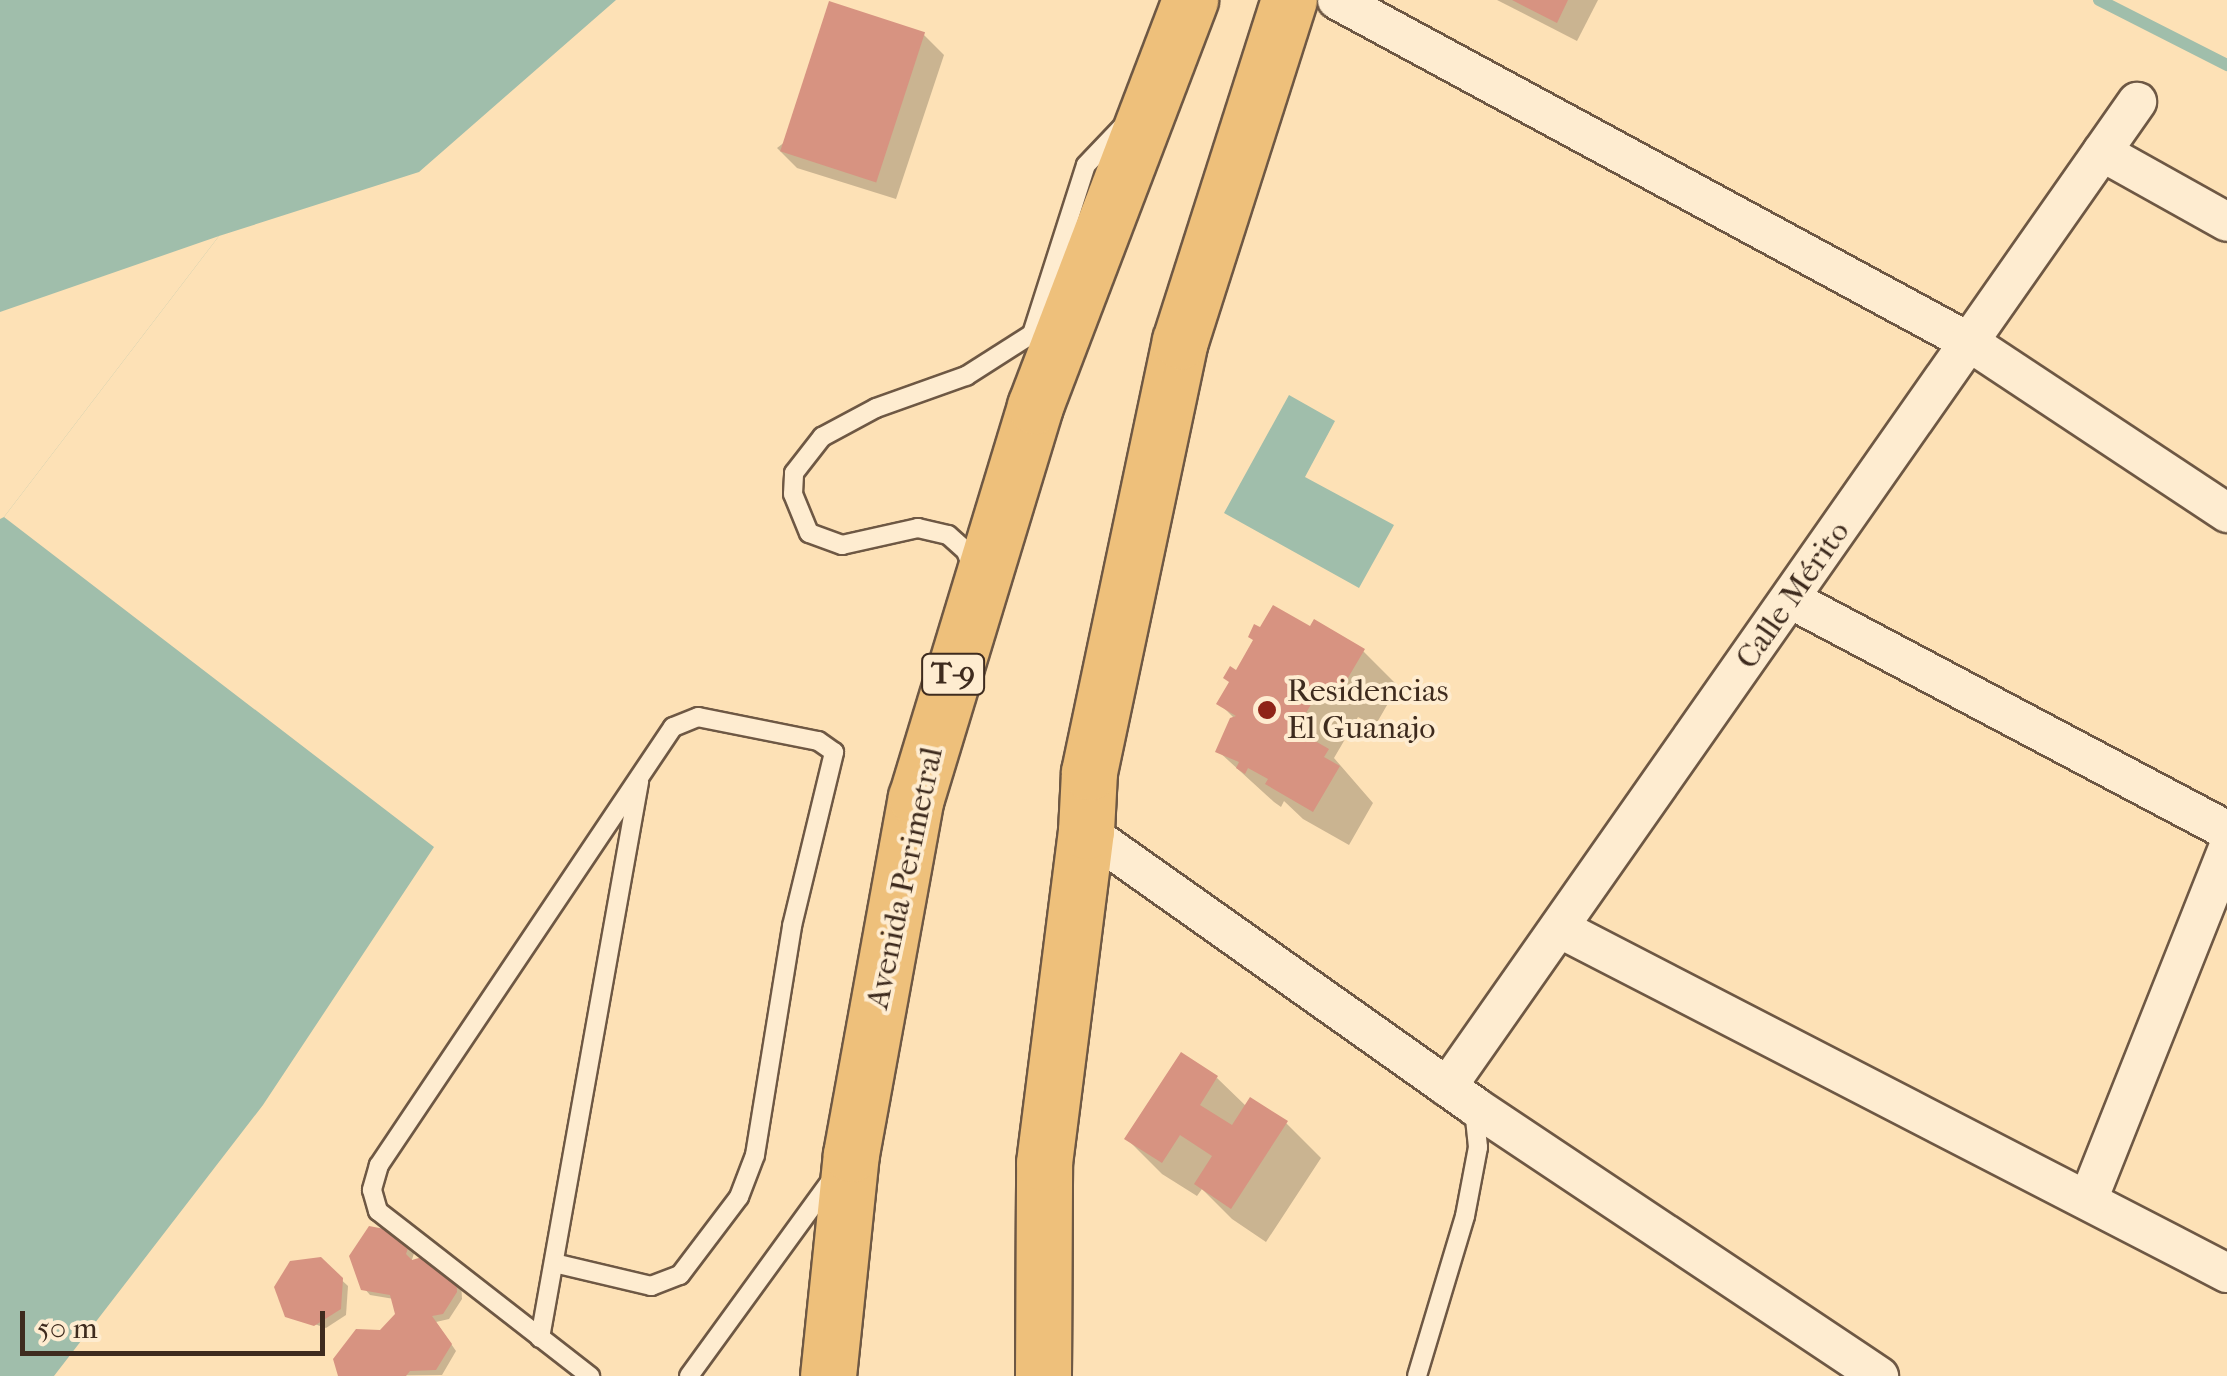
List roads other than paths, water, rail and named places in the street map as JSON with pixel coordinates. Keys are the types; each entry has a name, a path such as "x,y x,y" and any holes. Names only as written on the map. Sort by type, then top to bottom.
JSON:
{"main road":[{"name":"Avenida Perimetral","path":"828,1376 851,1154 916,798 1035,406 1190,0"},
{"path":"1043,1376 1044,1163 1086,831 1089,772 1180,340 1289,0"}],"street":[{"path":"1336,0 1969,342 2227,513"},
{"name":"Calle Mérito","path":"1460,1097 1559,928 2138,102"},
{"path":"2102,152 2227,222"},
{"path":"1790,599 2227,830"},
{"path":"1086,831 1460,1097 1864,1372"},
{"path":"2088,1200 2227,850"},
{"path":"1559,928 2227,1273"}],"lane":[{"path":"979,589 966,551 948,535 918,528 842,545 809,533 793,494 794,473 822,437 876,408 966,376 1032,334 1086,166 1106,139 1152,100"},
{"path":"554,1262 651,1286 680,1275 739,1197 755,1156 792,926 834,752 818,741 698,717 674,727 379,1165 372,1190 378,1211 590,1376"},
{"path":"540,1338 640,776"},
{"path":"1416,1376 1465,1216 1478,1147 1460,1097"},
{"path":"689,1376 851,1154"}],"waterway":[{"path":"2099,0 2227,65"}],"place":[{"name":"Residencias El Guanajo","path":"1267,710"}]}
